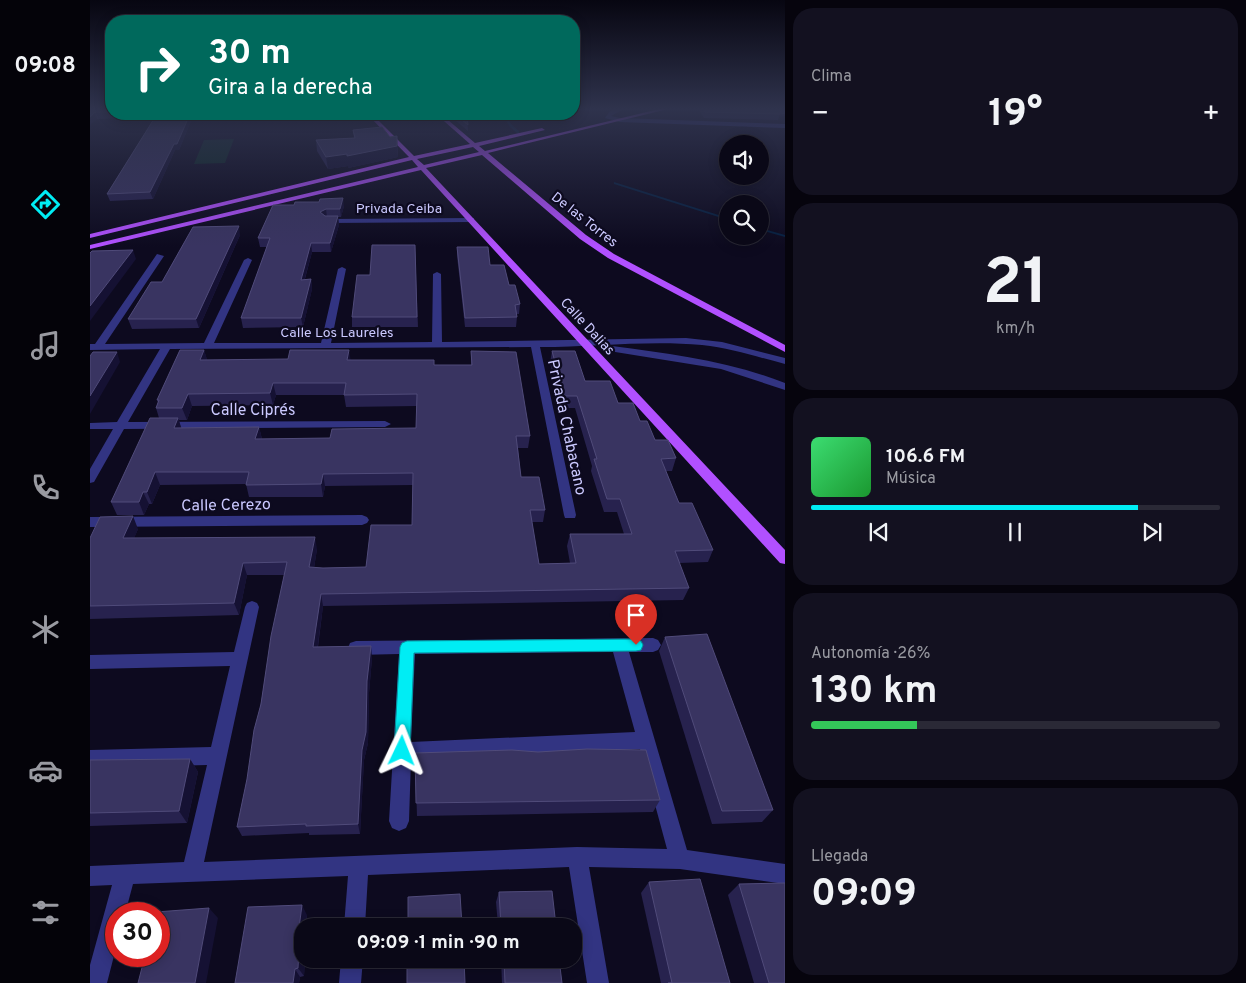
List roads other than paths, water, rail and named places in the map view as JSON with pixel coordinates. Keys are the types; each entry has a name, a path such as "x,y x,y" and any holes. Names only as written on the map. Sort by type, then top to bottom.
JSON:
{"main road":[{"name":"Calle Dalias","path":"411,155 785,560"},
{"path":"90,236 428,155"},
{"path":"90,248 473,155"},
{"name":"De las Torres","path":"488,155 582,237 611,256 785,350"},
{"path":"207,208 220,217"}],"street":[{"name":"Privada Ceiba","path":"328,221 471,220"},
{"path":"94,347 160,256"},
{"path":"208,346 248,260"},
{"path":"325,346 342,269"},
{"path":"437,274 437,345"},
{"path":"585,344 660,340 703,342 742,349 785,361"},
{"name":"Calle Los Laureles","path":"94,347 585,344"},
{"path":"585,344 741,372 785,387"},
{"name":"Privada Chabacano","path":"535,345 570,515"},
{"path":"90,480 167,346"},
{"name":"Calle Ciprés","path":"90,426 384,424"},
{"name":"Calle Cerezo","path":"90,522 362,520"},
{"path":"191,873 252,607"},
{"path":"341,648 654,645"},
{"path":"619,646 680,859"},
{"path":"399,821 407,647"},
{"path":"90,662 240,659"},
{"path":"402,751 646,740"},
{"path":"90,759 218,756"},
{"path":"577,857 598,983"},
{"path":"90,876 360,867 577,857 680,859 785,874"},
{"path":"355,918 360,867"},
{"path":"96,983 126,876"},
{"path":"350,983 351,968"}],"waterway":[{"path":"615,183 719,216"},
{"path":"769,232 785,236"}]}
